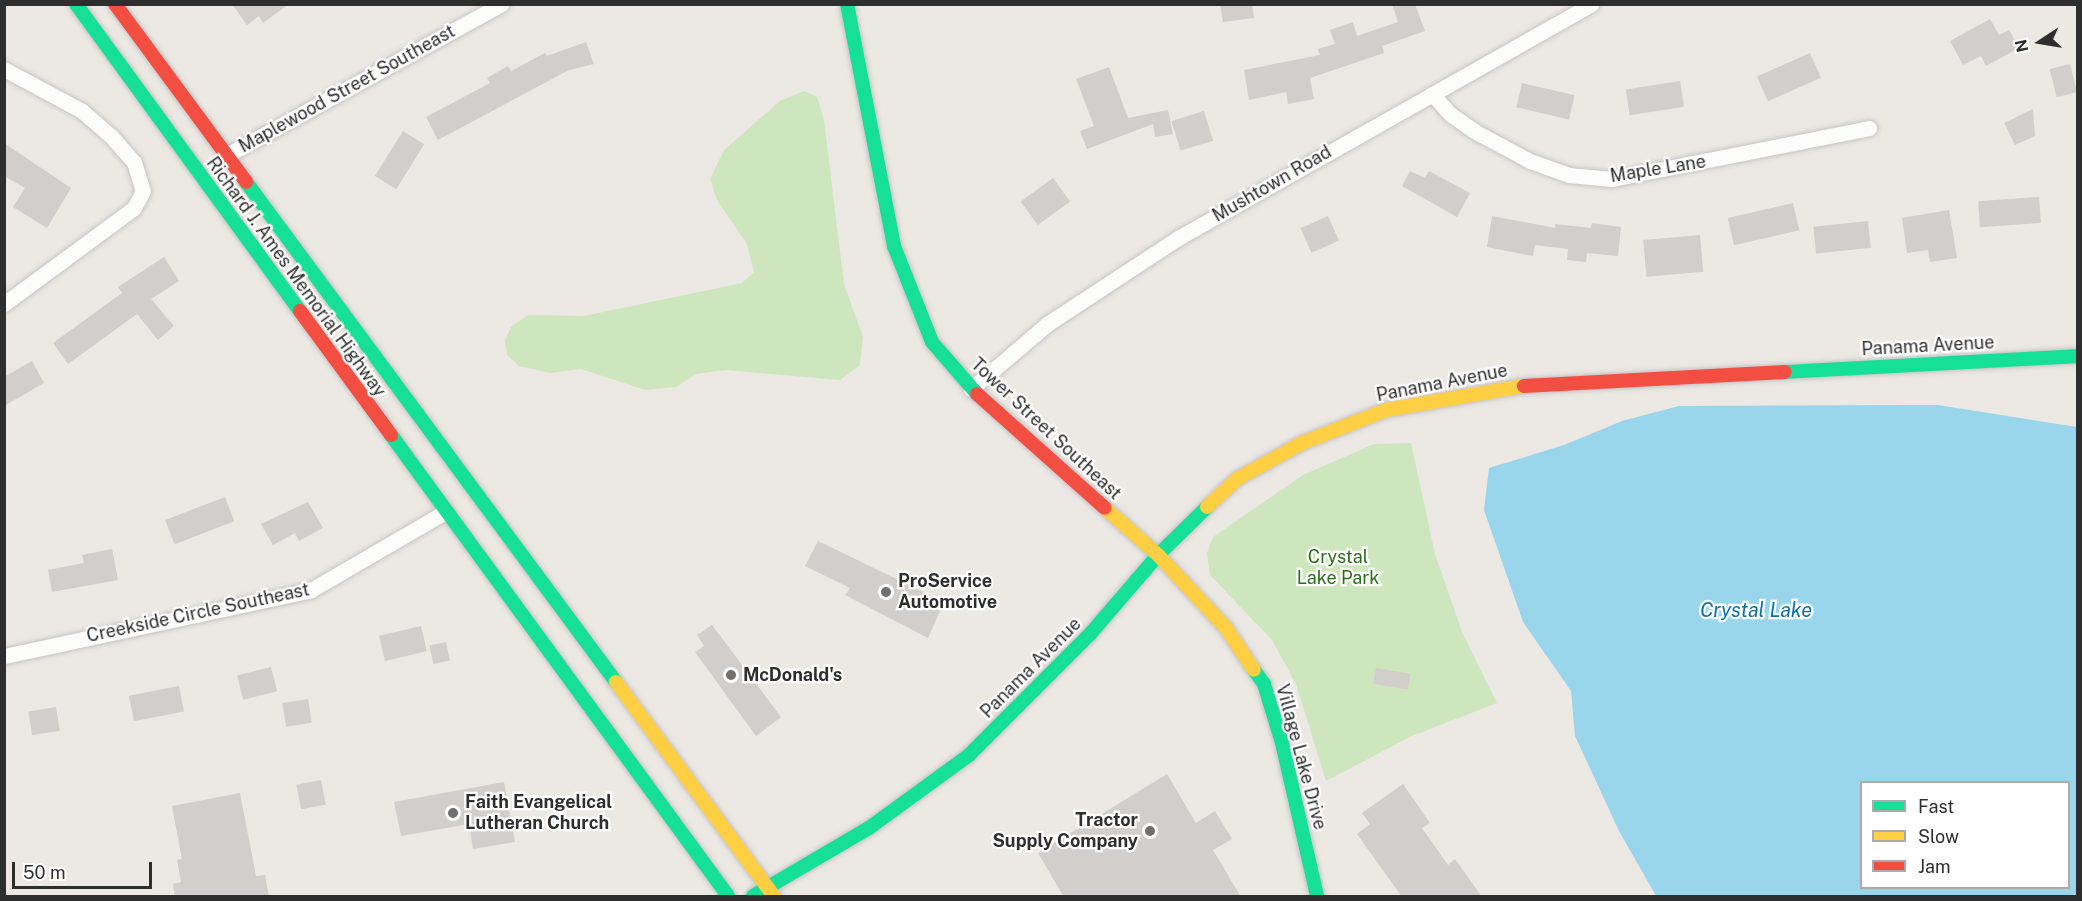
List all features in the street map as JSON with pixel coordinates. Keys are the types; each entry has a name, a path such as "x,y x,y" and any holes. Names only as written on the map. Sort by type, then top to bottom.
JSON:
{"main road":[{"name":"Richard J. Ames Memorial Highway","path":"76,4 728,897"},
{"name":"Richard J. Ames Memorial Highway","path":"115,4 225,156 771,892"},
{"name":"Tower Street Southeast","path":"847,4 894,246 932,342 971,389 1158,555"},
{"name":"Panama Avenue","path":"753,897 771,892 869,828 969,755 1091,633 1158,555 1237,479 1302,443 1386,410 1508,387 2078,356"},
{"name":"Village Lake Drive","path":"1158,555 1226,628 1264,684 1282,743 1317,897"}],"street":[{"name":"Maplewood Street Southeast","path":"225,156 501,4"},
{"name":"Mushtown Road","path":"971,389 1047,324 1171,242 1591,4"},
{"path":"4,69 82,111 111,136 134,162 143,191 134,208 4,304"},
{"name":"Maple Lane","path":"1432,94 1450,114 1474,131 1530,161 1569,175 1612,179 1869,128"},
{"name":"Creekside Circle Southeast","path":"4,656 311,590 445,512"}],"green space":[{"path":"804,91 817,97 824,120 844,284 863,337 860,365 840,380 725,370 696,374 676,387 645,390 581,369 550,373 519,366 507,355 505,340 511,327 528,315 584,316 742,283 754,272 747,244 717,200 710,179 724,150 780,101"},
{"name":"Crystal Lake Park","path":"1411,443 1435,554 1462,632 1497,703 1412,736 1326,781 1296,684 1272,640 1210,575 1207,553 1213,537 1303,475 1374,444"}],"water":[{"name":"Crystal Lake","path":"1938,405 2077,427 2077,896 1656,896 1619,831 1575,736 1571,691 1523,622 1484,510 1489,468 1564,445 1622,421 1679,406"}],"building":[{"path":"232,4 289,4 263,23 259,16 247,25"},
{"path":"1220,4 1252,4 1254,18 1223,22"},
{"path":"1392,4 1415,4 1425,31 1382,46 1384,53 1310,78 1314,99 1288,104 1286,92 1249,100 1244,70 1320,55 1318,49 1335,44 1330,30 1353,22 1357,36 1398,22"},
{"path":"1990,19 1999,35 2009,30 2019,48 1986,66 1981,56 1963,65 1950,41"},
{"path":"586,42 594,64 569,70 438,140 426,117 490,83 487,78 508,66 511,71 545,53 547,56"},
{"path":"1810,53 1821,78 1768,101 1757,77"},
{"path":"2070,64 2077,92 2057,97 2050,69"},
{"path":"1109,67 1128,118 1168,110 1173,134 1155,137 1153,124 1087,149 1080,131 1094,126 1076,79"},
{"path":"1680,81 1684,107 1630,115 1626,90"},
{"path":"1522,83 1575,95 1569,120 1516,107"},
{"path":"2033,109 2035,136 2015,145 2004,123"},
{"path":"1204,111 1213,141 1181,151 1171,121"},
{"path":"403,131 424,144 396,189 375,176"},
{"path":"4,143 71,188 47,228 13,207 25,188 4,176"},
{"path":"1410,171 1425,178 1429,171 1470,193 1457,217 1402,186"},
{"path":"1053,178 1070,201 1038,225 1021,202"},
{"path":"2039,197 2041,223 1980,227 1978,201"},
{"path":"1793,203 1799,230 1734,245 1728,218"},
{"path":"1949,210 1957,258 1930,262 1928,250 1907,253 1902,218"},
{"path":"1328,216 1339,241 1312,253 1301,228"},
{"path":"1492,216 1555,228 1555,224 1591,228 1592,223 1621,227 1618,256 1587,253 1586,262 1567,260 1568,249 1535,245 1533,256 1487,247"},
{"path":"1868,221 1871,248 1816,254 1813,227"},
{"path":"1700,235 1703,272 1646,277 1643,240"},
{"path":"164,257 179,281 151,299 174,326 158,340 137,314 68,364 53,343 122,293 118,287"},
{"path":"32,361 44,383 4,406 4,377"},
{"path":"225,497 234,521 175,544 165,520"},
{"path":"308,502 323,528 299,541 295,533 273,545 261,524"},
{"name":"ProService Automotive","path":"818,541 944,602 928,638 845,595 850,588 805,566"},
{"path":"112,549 118,580 52,592 48,570 84,563 82,555"},
{"name":"McDonald's","path":"712,625 781,717 756,736 695,652 704,646 697,635"},
{"path":"421,626 427,651 385,661 379,636"},
{"path":"446,642 450,661 433,664 429,646"},
{"path":"271,667 277,691 243,700 237,675"},
{"path":"1376,668 1410,674 1408,690 1373,684"},
{"path":"179,686 184,712 134,721 129,696"},
{"path":"308,699 312,723 286,727 282,703"},
{"path":"56,707 60,731 32,735 28,711"},
{"name":"Tractor Supply Company","path":"1167,774 1196,823 1215,811 1232,839 1213,850 1241,897 1064,897 1038,853"},
{"path":"321,780 326,805 301,809 296,785"},
{"name":"Faith Evangelical Lutheran Church","path":"504,782 515,842 473,849 469,824 401,836 394,802"},
{"path":"1403,784 1430,823 1422,828 1448,865 1455,859 1482,897 1402,897 1357,834 1370,824 1362,813"},
{"path":"240,793 256,876 265,875 269,897 175,897 173,884 181,882 177,860 182,859 172,806"}],"traffic: fast":[{"path":"76,4 300,311"},
{"path":"847,4 894,246 932,342 977,394"},
{"path":"246,182 616,682"},
{"path":"1785,372 2078,356"},
{"path":"391,435 728,896"},
{"path":"753,896 869,828 969,755 1091,633 1158,555 1207,507"},
{"path":"1254,670 1264,684 1282,743 1317,896"}],"traffic: slow":[{"path":"1207,507 1237,479 1302,443 1386,410 1524,386"},
{"path":"1105,508 1158,555 1226,628 1254,670"},
{"path":"616,682 774,896"}],"traffic: jam":[{"path":"115,4 246,182"},
{"path":"300,311 391,435"},
{"path":"1524,386 1785,372"},
{"path":"977,394 1105,508"}],"place":[{"name":"ProService Automotive","path":"886,592"},
{"name":"McDonald's","path":"731,675"},
{"name":"Faith Evangelical Lutheran Church","path":"453,813"},
{"name":"Tractor Supply Company","path":"1150,831"}]}
